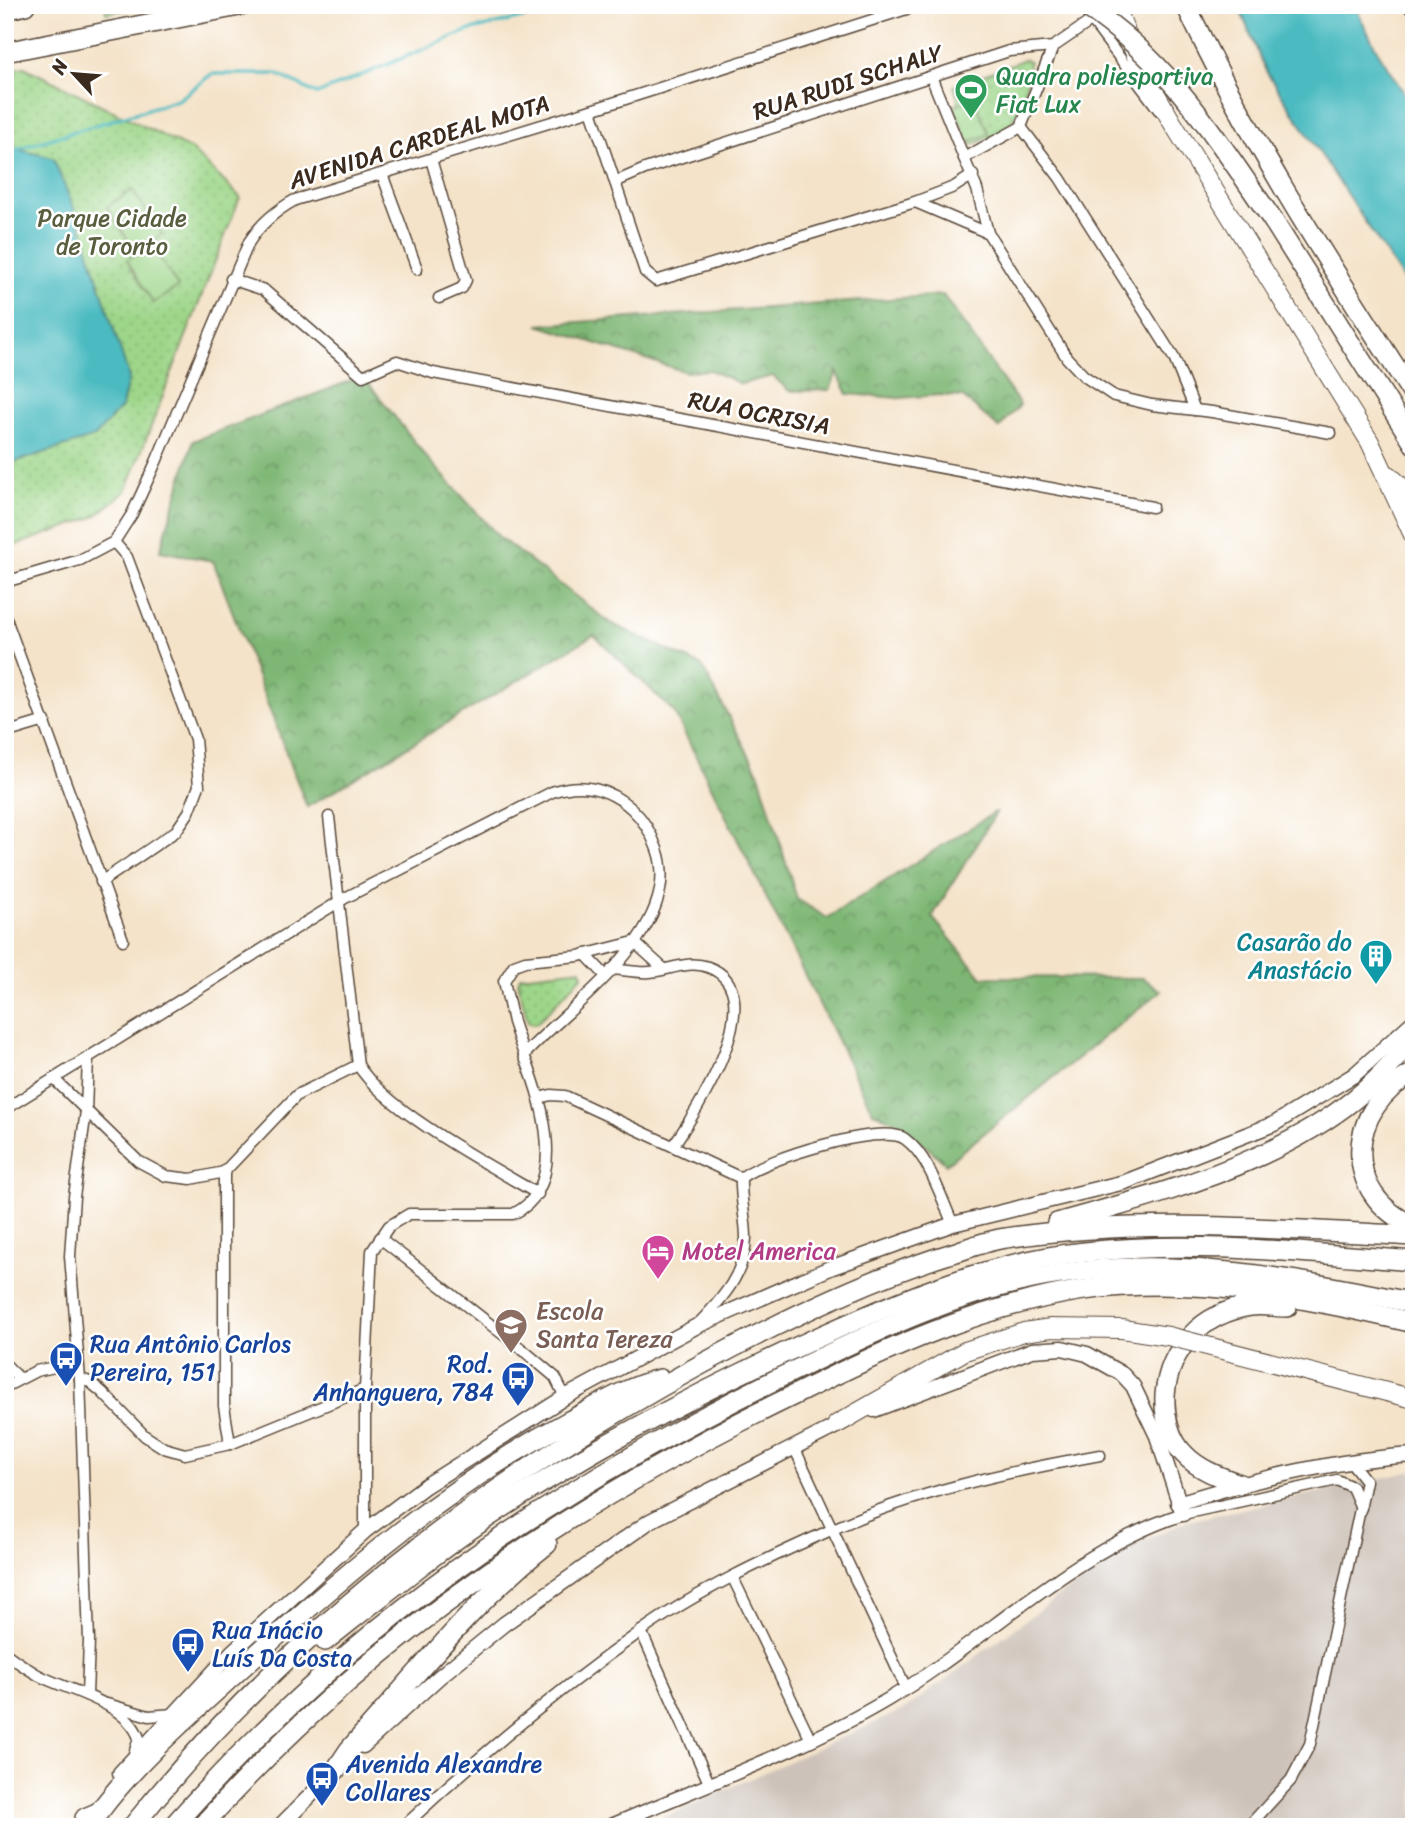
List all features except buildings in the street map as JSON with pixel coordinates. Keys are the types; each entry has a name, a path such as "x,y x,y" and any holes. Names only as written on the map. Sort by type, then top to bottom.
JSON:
{"highway":[{"path":"5,10 25,5"},
{"path":"5,52 244,5"},
{"path":"1115,5 1140,66 1172,122 1329,373 1386,473 1414,537"},
{"path":"1186,5 1220,79 1276,181 1414,396"},
{"path":"1085,10 1106,19 1177,85 1274,222 1414,444"},
{"path":"1386,473 1414,499"},
{"path":"132,1827 226,1721 305,1641 419,1545 558,1448 678,1375 844,1291 925,1261 1179,1187 1275,1148 1345,1106 1393,1060 1414,1032"},
{"path":"1414,1073 1402,1078 1375,1105 1366,1125 1362,1144 1365,1181 1372,1197 1382,1209 1414,1226"},
{"path":"1002,1238 1127,1226 1231,1226 1414,1237"},
{"path":"226,1721 407,1576 501,1508 610,1441 698,1393 785,1352 955,1280 1016,1264 1083,1252 1228,1248 1414,1261"},
{"path":"172,1827 269,1722 355,1645 421,1592 524,1519 671,1433 854,1341 969,1293 1014,1282 1106,1269 1227,1269 1414,1303"},
{"path":"201,1827 284,1740 410,1629 488,1570 591,1503 751,1416 904,1341 967,1317 1024,1301 1087,1290 1165,1284 1243,1289 1414,1323"},
{"path":"1240,1485 1196,1465 1182,1453 1170,1432 1164,1409 1167,1379 1178,1350 1198,1328 1219,1316 1250,1306 1354,1309"},
{"path":"837,1424 964,1351 1024,1332 1051,1328 1122,1329 1168,1336 1414,1399"},
{"path":"82,1822 99,1812 183,1721 351,1568 404,1526 522,1446 636,1385 678,1375"},
{"path":"335,1771 356,1742 472,1615 527,1560 576,1523 591,1503"}],"main road":[{"path":"82,1822 131,1760 173,1714 276,1610 365,1531 425,1486 565,1397 696,1326 830,1268 953,1224 1125,1182 1274,1124 1316,1101 1364,1068 1414,1021"},
{"path":"279,1827 335,1771 439,1677 572,1574 650,1521 837,1424 1032,1350 1062,1348 1087,1354 1122,1374 1133,1385 1157,1436 1180,1508 1240,1485 1351,1462 1414,1455"}],"street":[{"name":"AVENIDA CARDEAL MOTA","path":"5,582 80,561 114,542 132,514 156,462 231,279 259,226 276,211 295,200 591,110 919,5"},
{"path":"1085,10 1147,97 1172,122"},
{"name":"RUA RUDI SCHALY","path":"615,182 645,169 932,79 1009,51 1053,47 1085,10"},
{"path":"964,159 1021,127 1053,47"},
{"path":"932,79 973,175 988,233 1067,358 1084,376 1114,396 1152,405 1331,433"},
{"path":"591,110 645,272 656,281 915,202 954,187 973,175"},
{"path":"1021,127 1060,178 1174,358 1195,410"},
{"path":"431,159 466,280 462,288 439,298"},
{"path":"382,174 417,270"},
{"path":"915,202 988,233"},
{"name":"RUA OCRISIA","path":"231,279 264,290 363,376 397,361 447,376 1152,507"},
{"path":"101,882 176,831 189,812 199,786 195,739 127,557 114,542"},
{"path":"5,616 123,940"},
{"path":"5,733 45,721"},
{"path":"5,1109 338,903 552,792 569,786 586,786 601,791 633,809 651,835 659,855 663,880 658,902 634,942 609,972 524,1055"},
{"path":"329,817 358,1065 365,1076 393,1102 538,1194"},
{"path":"365,1531 365,1390 372,1251 389,1226 409,1214 513,1214 527,1208 538,1194 546,1164 539,1098 506,995 504,981 507,972 525,961 585,954 634,942"},
{"path":"634,942 664,969"},
{"path":"585,954 609,972 650,972 683,965 708,966 727,979 735,999 734,1020 725,1051 709,1088 673,1146"},
{"path":"87,1695 89,1641 79,1379 70,1256 74,1196 86,1111 88,1058"},
{"path":"54,1079 138,1161 166,1176 191,1178 224,1172 297,1095 358,1065"},
{"path":"539,1098 565,1096 741,1178"},
{"path":"741,1178 767,1163 871,1133 889,1132 905,1139 919,1153 953,1224"},
{"path":"224,1172 224,1406 229,1444"},
{"path":"696,1326 726,1295 741,1265 746,1237 741,1178"},
{"path":"380,1238 555,1377 565,1397"},
{"path":"5,1387 19,1378 52,1366 78,1362"},
{"path":"5,1364 19,1378"},
{"path":"79,1379 96,1387 145,1436 164,1448 195,1454 229,1444 365,1390"},
{"path":"794,1447 906,1688"},
{"path":"403,1827 508,1734 640,1631 733,1578 833,1528 1002,1475 1100,1455"},
{"path":"1248,1827 1291,1780 1306,1755 1366,1481 1351,1462"},
{"path":"607,1827 810,1738 906,1688 1093,1556 1180,1508 1337,1480 1352,1487 1361,1508"},
{"path":"733,1578 810,1738"},
{"path":"640,1631 709,1783"},
{"path":"5,1653 37,1674 100,1702 136,1730 139,1745 131,1760"},
{"path":"100,1702 149,1716 173,1714"}],"shaded area":[{"path":"1414,1471 1414,1827 643,1827 907,1708 1116,1553 1184,1522"}],"green space":[{"path":"105,5 152,5 106,13"},
{"path":"1025,59 1029,61 1028,78 1012,122 1000,133 972,145 954,86"},
{"name":"Parque Cidade de Toronto","path":"24,67 192,150 240,197 126,491 94,517 5,549 5,71"},
{"name":"Quadra poliesportiva Fiat Lux","path":"974,98 989,134 968,142 954,106"},
{"path":"132,190 162,234 135,251 107,207"},
{"path":"151,244 178,287 153,303 127,260"},
{"path":"943,295 1020,405 999,428 963,397 940,395 899,398 848,394 837,372 830,390 789,391 773,376 741,384 710,370 686,372 538,325"},
{"path":"363,376 428,459 499,537 610,623 702,666 759,774 797,899 827,918 997,811 932,917 982,977 1143,978 1161,991 946,1164 901,1124 873,1112 674,712 594,635 307,807 213,561 160,551 193,441"},
{"path":"581,969 583,975 536,1024 528,1023 518,982 520,976"}],"water":[{"path":"1238,5 1354,5 1377,50 1414,109 1414,296 1266,71"},
{"path":"5,146 53,158 79,220 129,377 122,406 95,437 5,465"}],"waterway":[{"path":"17,149 178,100 212,74 277,74 317,94 467,31 576,5"}],"place":[{"name":"Quadra poliesportiva Fiat Lux","path":"971,120"},
{"name":"Casarão do Anastácio","path":"1376,986"},
{"name":"Motel America","path":"658,1281"},
{"name":"Escola Santa Tereza","path":"511,1355"},
{"name":"Rua Antônio Carlos Pereira, 151","path":"66,1388"},
{"name":"Rod. Anhanguera, 784","path":"518,1408"},
{"name":"Rua Inácio Luís Da Costa","path":"188,1674"},
{"name":"Avenida Alexandre Collares","path":"322,1808"}]}
